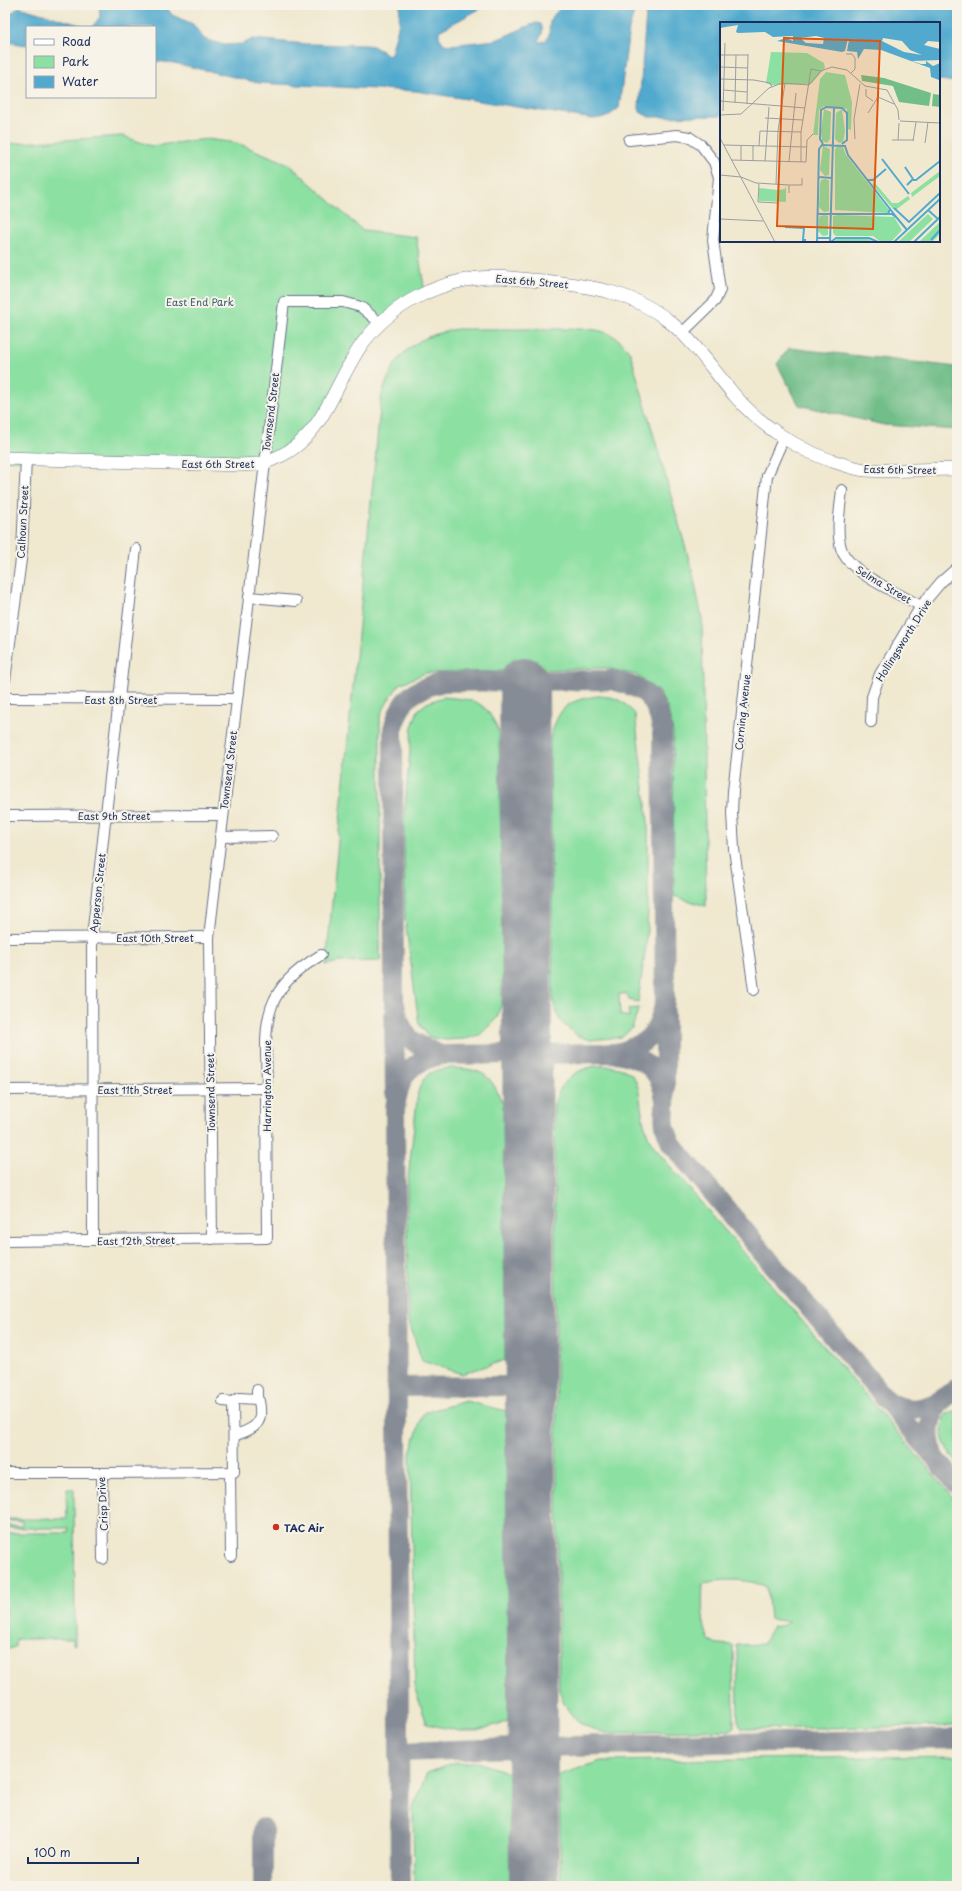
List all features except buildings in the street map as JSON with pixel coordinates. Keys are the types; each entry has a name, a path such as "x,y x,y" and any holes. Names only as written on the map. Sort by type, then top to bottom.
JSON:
{"main road":[{"name":"East 6th Street","path":"5,458 240,465 264,463 283,454 300,443 310,433 352,360 380,323 401,307 426,293 451,284 472,279 493,277 580,285 622,294 643,304 660,314 682,333 748,410 766,426 810,451 831,460 864,470 957,469"}],"street":[{"path":"629,140 677,136 690,138 701,145 714,162 719,177 713,240 720,290 715,301 682,333"},
{"name":"Townsend Street","path":"212,1239 209,937 284,302 343,302 361,307 380,323"},
{"name":"Corning Avenue","path":"754,990 734,848 732,791 742,714 767,476 784,437"},
{"name":"Calhoun Street","path":"5,680 22,552 26,459"},
{"name":"Selma Street","path":"842,490 839,533 840,546 843,554 855,568 921,606"},
{"name":"Apperson Street","path":"93,1240 92,937 136,549"},
{"name":"Hollingsworth Drive","path":"871,722 872,697 877,680 921,606 941,582 957,568"},
{"path":"249,597 296,601"},
{"name":"East 8th Street","path":"5,698 237,699"},
{"name":"East 9th Street","path":"5,816 223,815"},
{"path":"220,837 272,836"},
{"name":"East 10th Street","path":"5,938 209,937"},
{"name":"Harrington Avenue","path":"267,1238 267,1021 272,1004 283,986 321,955"},
{"name":"East 11th Street","path":"5,1090 266,1088"},
{"name":"East 12th Street","path":"5,1241 267,1238"},
{"path":"102,1473 234,1472 233,1432 228,1402 257,1394 260,1416 257,1425 233,1432"},
{"path":"230,1472 231,1556"},
{"name":"Crisp Drive","path":"5,1473 102,1473 104,1559"}],"green space":[{"name":"East End Park","path":"123,136 151,146 207,139 237,143 289,164 363,231 416,237 425,293 380,323 310,433 264,463 5,460 5,144"},
{"path":"457,329 589,329 608,333 617,338 630,352 692,570 702,618 706,906 674,896 673,732 668,709 659,692 636,675 606,668 426,673 400,684 389,699 380,716 380,961 340,962 326,965 381,399 392,371 398,360 407,350 416,343 428,337 441,332"},
{"path":"789,348 957,367 957,430 884,425 799,405 777,364"},
{"path":"598,696 615,698 623,702 635,714 648,821 648,910 646,945 638,1002 629,1000 627,994 619,994 620,1015 629,1017 628,1009 639,1008 632,1028 622,1037 591,1040 578,1036 560,1021 553,1002 550,739 557,719 565,707 578,700"},
{"path":"443,697 464,699 479,704 490,714 499,733 503,998 497,1018 480,1035 465,1039 445,1040 429,1037 419,1024 405,919 404,819 412,727 418,710 427,703"},
{"path":"596,1066 613,1067 625,1070 632,1076 637,1083 646,1130 656,1149 957,1502 957,1726 742,1729 739,1726 738,1721 737,1645 764,1644 772,1628 790,1622 770,1619 767,1587 751,1582 735,1580 703,1583 702,1597 703,1619 709,1640 717,1644 733,1645 734,1727 729,1730 606,1733 581,1723 575,1719 566,1707 559,1690 554,1105 560,1090 569,1078 574,1074"},
{"path":"451,1068 471,1070 485,1075 494,1086 503,1105 505,1360 462,1374 422,1361 408,1319 407,1187 418,1092 423,1080 430,1073"},
{"path":"466,1401 506,1411 508,1721 477,1731 459,1731 427,1724 415,1689 410,1454 423,1413"},
{"path":"953,1411 957,1412 957,1462 945,1445 942,1435 946,1415"},
{"path":"66,1489 74,1489 75,1645 73,1644 73,1639 16,1639 15,1647 5,1650 5,1533 68,1533 69,1528 5,1528 5,1526 22,1526 22,1521 5,1521 5,1519 67,1519"},
{"path":"957,1756 957,1886 561,1886 559,1775 601,1761"},
{"path":"478,1762 509,1773 510,1886 414,1886 413,1807 427,1773 456,1763"}],"water":[{"path":"99,5 165,5 172,15 193,24 204,39 224,45 243,44 253,39 305,44 365,45 373,46 388,55 391,54 399,23 400,5 487,5 439,31 439,37 444,44 450,45 496,40 535,23 541,24 542,33 538,41 542,42 546,40 549,35 550,21 552,17 562,5 636,5 629,29 619,108 607,117 593,119 416,91 259,83 174,63 156,61 156,26 93,26 100,17"},
{"path":"650,5 731,5 764,7 769,5 957,5 957,82 940,80 940,22 720,22 720,116 649,117 640,112 639,108 646,14"},
{"path":"19,7 84,26 26,26 26,45 5,42 5,19"}],"taxiway":[{"path":"441,1055 420,1046 408,1036 400,1023 394,1001 393,729 396,718 409,697 423,688 443,682 612,680 632,686 647,695 656,708 662,729 665,1002 658,1023 650,1037 636,1046 616,1053"},
{"path":"665,1012 665,1090"},
{"path":"394,1016 395,1092"},
{"path":"400,1886 395,1108 403,1078 413,1066 430,1058 441,1055 616,1053 635,1058 650,1067 656,1073 663,1090 665,1103 664,1122 671,1143 957,1484"},
{"path":"396,1387 531,1386"},
{"path":"887,1400 896,1405 915,1409 933,1404 957,1388"},
{"path":"934,1455 931,1448 929,1433 931,1419 934,1412 943,1400"},
{"path":"400,1752 602,1745 957,1739"},
{"path":"263,1828 263,1886"}],"runway":[{"path":"524,682 534,1886"}],"place":[{"name":"TAC Air","path":"276,1527"}]}
